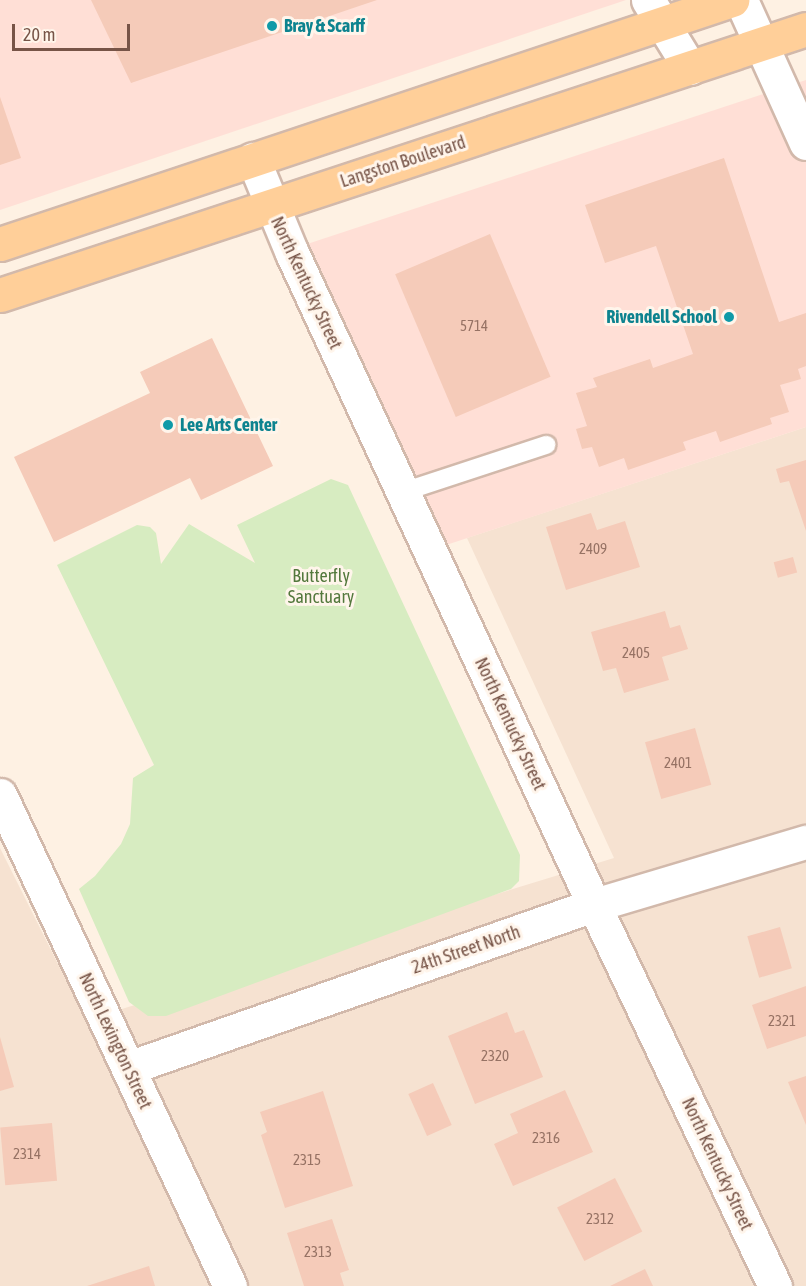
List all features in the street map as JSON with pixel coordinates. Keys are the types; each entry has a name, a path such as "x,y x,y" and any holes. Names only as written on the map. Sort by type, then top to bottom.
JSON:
{"main road":[{"path":"0,244 253,159 655,12 732,0"},
{"name":"Langston Boulevard","path":"0,295 806,29"}],"street":[{"path":"741,0 806,143"},
{"path":"655,12 690,68"},
{"name":"North Kentucky Street","path":"253,159 271,206 594,905 776,1286"},
{"name":"North Lexington Street","path":"0,795 230,1286"},
{"name":"24th Street North","path":"128,1068 594,905 806,842"}],"lane":[{"path":"403,492 546,445"}],"shaded area":[{"path":"0,0 626,0 0,210"},
{"path":"806,80 806,427 437,548 295,248"},
{"path":"806,427 806,1286 0,1286 0,848 86,1020 614,858 467,538"}],"green space":[{"name":"Butterfly Sanctuary","path":"331,479 348,485 520,855 519,881 511,889 166,1016 148,1016 129,1002 79,889 95,876 121,844 130,824 133,778 154,765 57,565 137,525 150,527 156,533 161,564 189,524 255,563 237,525"}],"building":[{"path":"91,0 377,0 131,83"},
{"path":"0,97 21,158 0,165"},
{"name":"Rivendell School","path":"724,158 779,322 806,313 806,366 798,369 801,379 780,385 789,412 770,418 772,424 720,442 716,431 683,442 686,450 628,470 624,458 599,467 592,447 582,449 576,429 587,426 576,393 597,387 593,378 650,359 653,368 693,354 656,246 605,263 585,205"},
{"path":"490,234 551,377 456,417 395,274"},
{"name":"Lee Arts Center","path":"212,338 273,466 201,500 190,478 54,542 14,457 150,393 140,372"},
{"path":"806,460 806,531 789,481 780,483 776,469"},
{"path":"591,513 597,530 625,521 640,567 566,590 546,527"},
{"path":"793,557 797,572 778,578 774,562"},
{"path":"665,611 670,628 680,625 688,649 662,657 669,680 624,693 616,668 603,671 591,632"},
{"path":"695,728 711,785 661,799 645,742"},
{"path":"780,927 792,968 759,978 747,936"},
{"path":"806,986 806,1036 767,1049 752,1005"},
{"path":"507,1012 515,1033 524,1030 543,1077 475,1104 448,1036"},
{"path":"0,1037 14,1087 0,1091"},
{"path":"806,1076 806,1125 788,1082"},
{"path":"433,1083 452,1125 427,1136 408,1094"},
{"path":"565,1090 593,1152 513,1186 494,1144 518,1133 510,1114"},
{"path":"323,1091 353,1186 285,1208 261,1135 267,1132 260,1112"},
{"path":"52,1123 57,1181 5,1185 0,1128"},
{"path":"615,1178 642,1231 584,1261 557,1208"},
{"path":"332,1219 349,1270 340,1273 344,1286 304,1286 287,1233"},
{"path":"149,1266 155,1286 87,1286"},
{"path":"645,1269 653,1286 610,1286"}],"place":[{"name":"Bray & Scarff","path":"272,26"},
{"name":"Rivendell School","path":"729,317"},
{"name":"Lee Arts Center","path":"168,425"}]}
